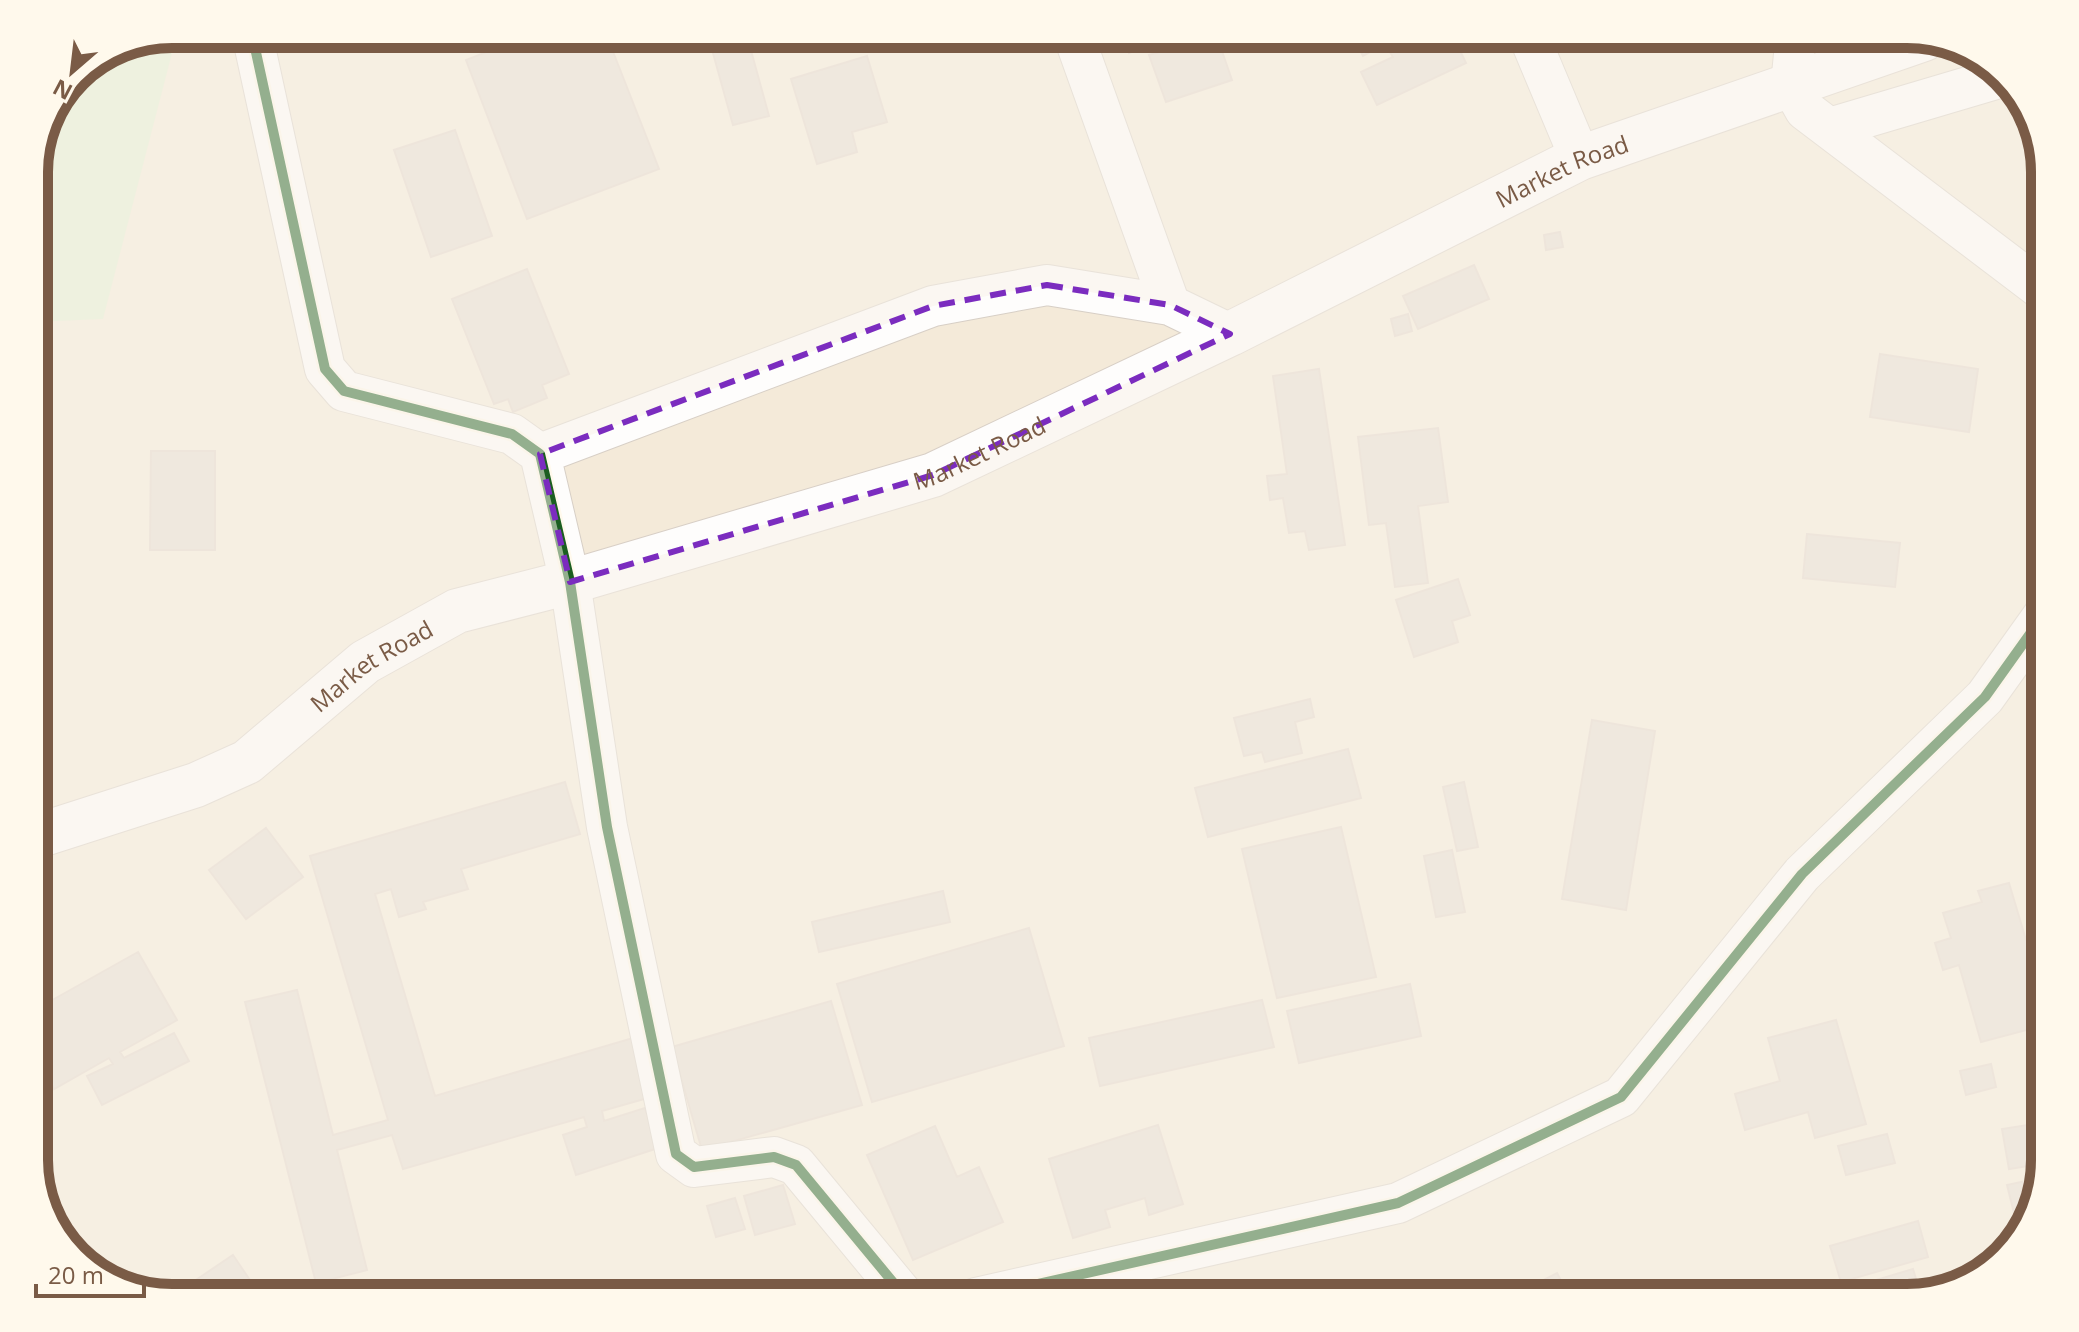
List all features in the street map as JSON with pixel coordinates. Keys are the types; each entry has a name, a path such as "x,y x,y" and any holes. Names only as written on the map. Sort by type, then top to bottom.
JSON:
{"main road":[{"name":"Market Road","path":"48,833 196,785 247,762 365,662 457,611 570,582 933,475 1230,334 1580,158 1898,48"}],"street":[{"path":"255,48 325,369 344,391 512,434 540,454 570,582 607,827 676,1154 694,1167 774,1157 796,1165 894,1284"},
{"path":"1078,48 1170,305"},
{"path":"1534,48 1580,158"},
{"path":"1795,48 1791,85 1805,110 2031,281"},
{"path":"1830,128 1990,80"},
{"path":"540,454 933,306 1047,285 1170,305 1230,334"},
{"path":"1038,1284 1398,1203 1621,1097 1802,874 1985,697 2031,633"}],"highlighted area":[{"path":"1047,285 1170,305 1230,334 933,475 570,582 540,454 933,306"}],"shaded area":[{"path":"172,48 1907,48 1939,52 1976,69 2000,90 2022,124 2031,172 2031,1160 2024,1200 2010,1229 1989,1253 1962,1271 1932,1282 1907,1284 172,1284 132,1277 103,1263 79,1242 65,1222 57,1208 48,1168 48,164 52,140 64,112 112,112 112,64 147,50"}],"green space":[{"path":"173,48 103,319 48,321 48,164 52,140 61,117 64,112 112,112 112,64 147,50"}],"building":[{"path":"497,48 611,48 659,169 527,219 466,60"},
{"path":"712,48 750,48 769,116 733,125"},
{"path":"1221,48 1232,80 1166,102 1149,55 1170,49"},
{"path":"1359,48 1378,48 1363,56"},
{"path":"1387,48 1459,48 1466,63 1377,105 1361,72 1393,57"},
{"path":"867,56 887,122 852,132 857,152 817,164 791,79"},
{"path":"455,130 492,236 431,257 394,150"},
{"path":"1560,232 1563,247 1546,250 1544,235"},
{"path":"1474,265 1489,299 1418,329 1403,296"},
{"path":"527,269 569,374 542,385 547,398 513,412 508,399 494,404 452,299"},
{"path":"1408,314 1412,331 1395,336 1391,319"},
{"path":"1880,354 1978,369 1969,432 1870,417"},
{"path":"1319,369 1345,545 1309,550 1305,531 1289,533 1283,498 1270,500 1267,476 1287,474 1273,376"},
{"path":"1438,428 1448,502 1418,506 1428,583 1395,587 1386,523 1369,525 1358,437"},
{"path":"151,451 215,451 215,550 150,550"},
{"path":"1807,534 1900,543 1895,587 1803,578"},
{"path":"1458,579 1470,615 1452,621 1458,642 1414,657 1396,600"},
{"path":"1310,699 1314,717 1295,722 1302,753 1265,762 1262,752 1244,756 1234,718"},
{"path":"1592,720 1655,731 1626,910 1562,899"},
{"path":"1348,749 1361,798 1208,837 1195,788"},
{"path":"565,782 580,834 461,869 468,889 423,902 426,909 399,917 391,889 375,894 435,1096 640,1036 658,1095 602,1111 604,1121 645,1108 658,1148 576,1175 563,1135 587,1127 584,1117 403,1169 392,1135 337,1150 367,1270 316,1283 245,1002 297,990 333,1135 388,1120 310,856"},
{"path":"1464,782 1478,847 1457,851 1443,787"},
{"path":"1341,827 1376,977 1277,998 1242,849"},
{"path":"266,828 303,877 246,919 209,870"},
{"path":"1452,850 1465,912 1436,917 1424,856"},
{"path":"2009,883 2026,940 2031,939 2031,1029 1981,1042 1959,965 1943,970 1935,943 1951,938 1943,913 1982,902 1978,891"},
{"path":"943,891 950,922 819,952 812,922"},
{"path":"1029,928 1064,1046 872,1102 837,984"},
{"path":"138,952 177,1020 120,1052 124,1058 174,1033 189,1061 102,1105 87,1076 113,1064 109,1058 54,1089 48,1077 48,1002"},
{"path":"1410,984 1421,1036 1299,1063 1287,1011"},
{"path":"1262,1000 1274,1047 1100,1086 1089,1038"},
{"path":"831,1001 862,1105 702,1150 672,1047"},
{"path":"1836,1020 1866,1124 1815,1138 1808,1112 1745,1130 1735,1094 1780,1081 1768,1038"},
{"path":"1991,1064 1996,1087 1966,1095 1960,1071"},
{"path":"2031,1124 2031,1166 2009,1169 2002,1129"},
{"path":"1158,1125 1183,1204 1149,1215 1145,1198 1105,1210 1110,1227 1073,1238 1049,1159"},
{"path":"935,1126 957,1177 979,1167 1003,1222 913,1260 867,1155"},
{"path":"1887,1134 1895,1163 1846,1175 1838,1146"},
{"path":"2029,1180 2017,1217 2015,1217 2007,1185"},
{"path":"783,1185 795,1224 755,1235 744,1196"},
{"path":"735,1198 745,1229 716,1237 707,1206"},
{"path":"1918,1221 1928,1257 1841,1282 1830,1246"},
{"path":"233,1255 253,1284 190,1284"},
{"path":"1913,1269 1917,1283 1907,1284 1863,1284"},
{"path":"1557,1273 1563,1284 1536,1284"}],"cycle path":[{"path":"255,48 325,369 344,391 512,434 540,454 570,582 607,827 676,1154 694,1167 774,1157 796,1165 894,1284"},
{"path":"1038,1284 1398,1203 1621,1097 1802,874 1985,697 2031,633"}]}
